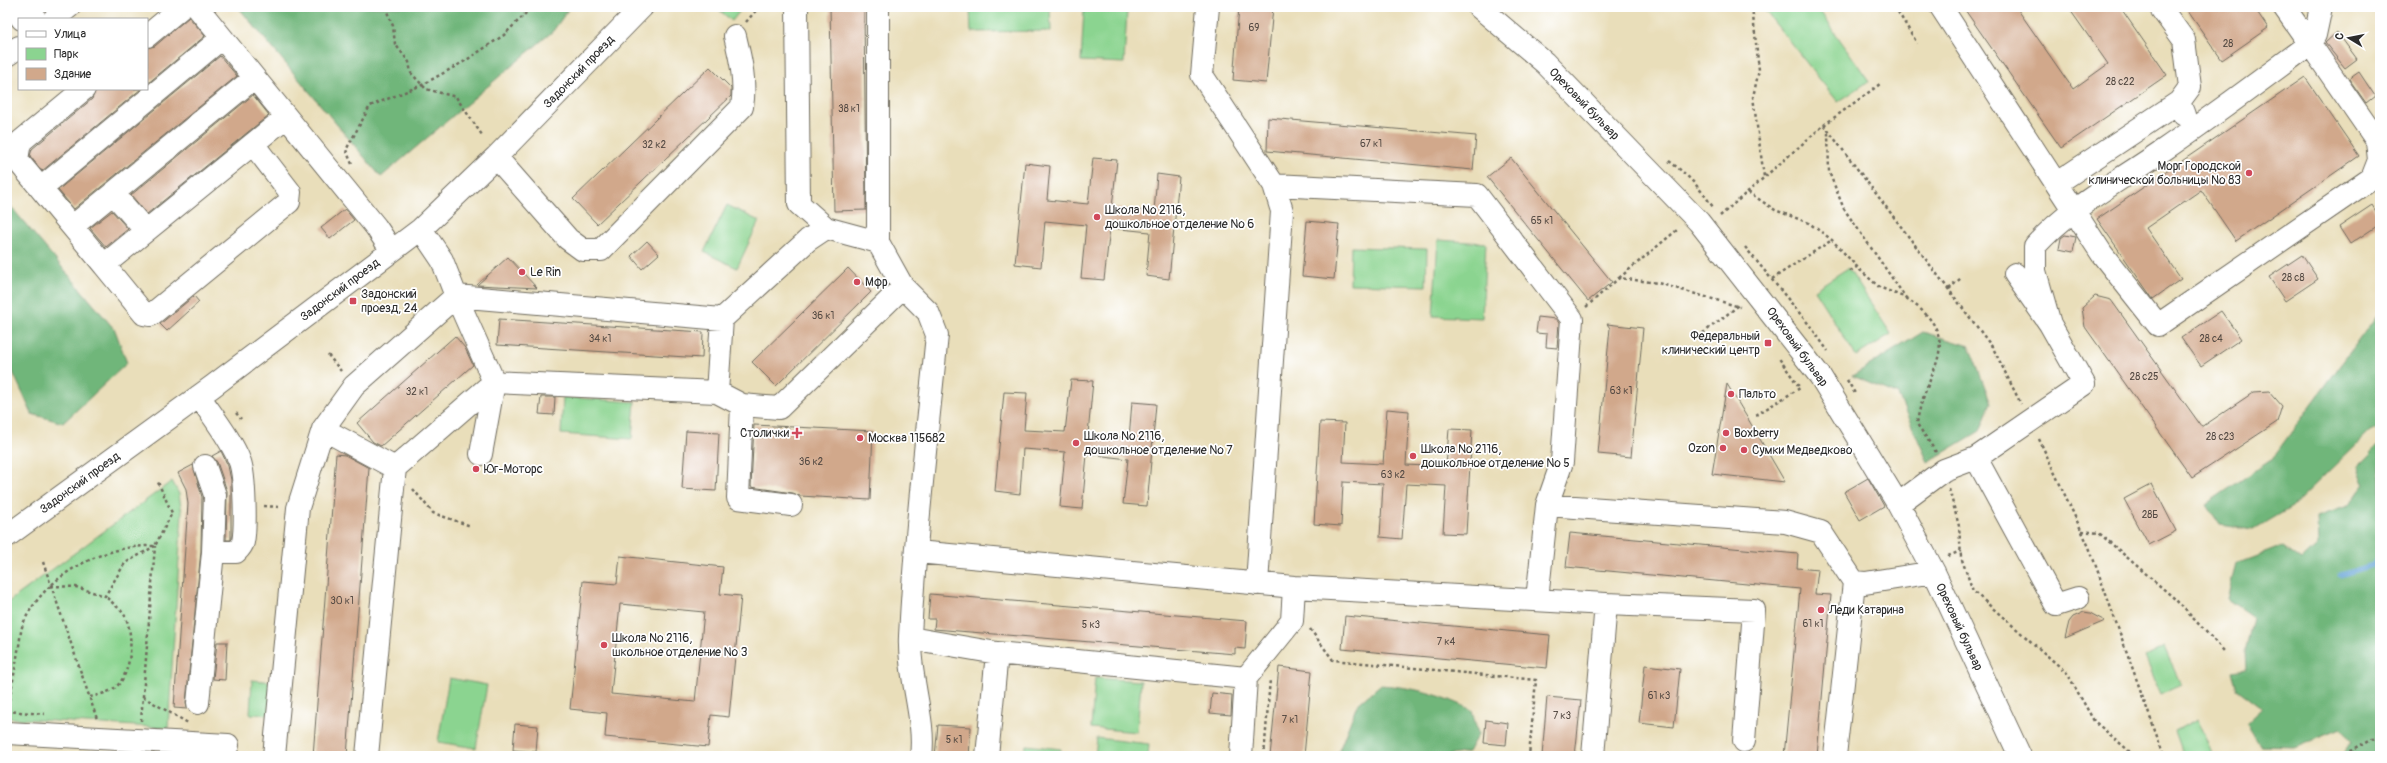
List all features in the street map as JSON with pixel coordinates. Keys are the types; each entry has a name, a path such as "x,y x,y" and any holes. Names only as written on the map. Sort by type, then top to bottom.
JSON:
{"street":[{"path":"14,7 21,18"},
{"path":"33,7 34,18"},
{"path":"55,18 69,7"},
{"path":"148,35 182,7"},
{"path":"197,7 376,227 392,251"},
{"name":"Задонский проезд","path":"7,536 199,396 421,229 496,157 642,7"},
{"path":"798,7 799,204 826,228 878,242"},
{"path":"878,7 878,242 903,287 928,312 937,335 910,638 914,692 923,742 921,756"},
{"path":"1208,7 1202,75 1274,185 1282,211 1257,584"},
{"name":"Ореховый бульвар","path":"1480,7 1545,63 1699,222 1820,376 1898,504 1940,564 2020,756"},
{"path":"1941,7 2102,254 2158,325 2372,178 2379,160 2377,141 2284,7"},
{"path":"2057,183 2179,102 2190,87 2184,40 2160,7"},
{"path":"2050,324 2035,271 2035,246 2051,229 2075,211 2190,132 2310,44 2315,35 2321,7"},
{"path":"496,157 568,239 583,250 600,250 742,107 745,90 744,75 736,36"},
{"path":"41,188 222,38"},
{"path":"7,55 18,48"},
{"path":"73,226 254,78"},
{"path":"83,90 20,142 17,160 73,226 144,314 151,315 289,202 290,192 253,144"},
{"path":"2179,102 2190,132"},
{"path":"104,265 145,230 286,118"},
{"path":"1274,185 1477,195 1572,319 1562,462 1547,505 1537,600"},
{"path":"113,193 145,230"},
{"path":"717,392 722,319 808,240 826,228"},
{"path":"421,229 442,260 456,296 494,382 481,454"},
{"path":"1898,504 1944,470 1976,458 2084,384 2050,324 2015,274"},
{"path":"368,756 395,468 494,382 717,392 742,405 779,408 903,287"},
{"path":"274,756 298,508 323,429 354,386 456,296 722,319"},
{"path":"199,396 224,432 240,463 244,505 243,542 240,549 236,552 213,552"},
{"path":"742,405 738,498 791,505"},
{"path":"323,429 395,468"},
{"path":"1976,458 2056,605 2078,598"},
{"path":"198,703 213,552 215,495 205,466"},
{"path":"1547,505 1785,522 1821,532 1854,582 1836,756"},
{"path":"917,552 1257,584 1293,597 1537,600 1754,610 1744,741"},
{"path":"1854,582 1865,583 1940,564"},
{"path":"1241,756 1246,678 1292,621 1293,597"},
{"path":"1593,756 1606,604"},
{"path":"910,638 997,653 1246,678"},
{"path":"987,756 997,653"},
{"path":"7,733 228,746"}],"path":[{"path":"384,7 393,26 395,44 410,62 411,73 426,89 456,97 482,134"},
{"path":"354,169 346,150 370,106 422,85 465,61 504,36 532,7"},
{"path":"1752,7 1759,70 1753,97 1764,178"},
{"path":"1895,7 1917,44"},
{"path":"1720,216 1824,125 1880,84"},
{"path":"1828,133 1829,172 1844,209 1906,298 1927,315 1936,330 1941,348 1940,358 1920,405 1917,424 1939,456 1944,470 1959,526 1960,551 1973,591 2067,672 2094,721 2128,750 2132,756"},
{"path":"1748,192 1775,210 1809,223 1832,240 1857,267 1879,287 1906,298"},
{"path":"1572,319 1677,230"},
{"path":"1772,279 1832,240"},
{"path":"1850,271 1857,267"},
{"path":"1619,278 1658,283 1739,306 1744,312"},
{"path":"1949,289 1961,278"},
{"path":"1698,337 1739,306"},
{"path":"1756,415 1800,388 1777,356"},
{"path":"395,468 433,513 471,526"},
{"path":"140,741 155,546 172,513 157,480"},
{"path":"244,505 298,508"},
{"path":"2082,531 2099,533 2175,599 2225,652"},
{"path":"7,711 23,625 38,597 51,586 93,558 135,545 155,546"},
{"path":"105,596 125,563 155,546"},
{"path":"1940,564 1960,551"},
{"path":"43,562 104,739"},
{"path":"51,586 76,587 105,596 125,616 131,637 128,662 118,684 101,695 89,697"},
{"path":"1293,597 1333,660 1536,680 1529,756"},
{"path":"1264,756 1270,676"},
{"path":"7,685 11,691"},
{"path":"2333,756 2354,750 2380,735"}],"green space":[{"path":"238,7 570,7 553,31 381,177"},
{"path":"720,7 743,7 732,21 718,9"},
{"path":"970,7 1050,7 1051,31 971,32"},
{"path":"1762,7 1817,7 1869,81 1838,102"},
{"path":"1084,9 1127,11 1124,63 1081,61"},
{"path":"7,202 115,330 127,363 63,423 32,414 7,359"},
{"path":"727,205 759,221 737,268 704,252"},
{"path":"1438,240 1486,243 1482,318 1433,316"},
{"path":"1351,247 1427,249 1426,286 1350,284"},
{"path":"1848,268 1891,334 1856,356 1814,290"},
{"path":"2380,311 2380,426 2370,431 2292,507 2253,530 2220,525 2206,504 2271,460"},
{"path":"1923,332 1969,346 1991,403 1980,431 1928,462 1898,395 1852,376"},
{"path":"563,397 635,402 632,439 561,434"},
{"path":"2380,444 2380,756 2342,756 2352,742 2341,728 2294,747 2261,746 2246,723 2262,708 2237,689 2232,671 2246,669 2245,653 2253,617 2227,599 2236,564 2283,546 2302,560 2318,545 2317,517 2348,506 2365,484 2357,467"},
{"path":"172,481 179,494 182,513 168,728 7,718 7,603"},
{"path":"2164,647 2181,685 2161,694 2145,657"},
{"path":"449,678 487,685 476,748 438,742"},
{"path":"1095,678 1141,681 1137,732 1091,728"},
{"path":"252,680 274,682 272,715 250,714"},
{"path":"1380,685 1428,693 1450,700 1472,710 1478,734 1468,752 1446,756 1337,756 1357,705"},
{"path":"2197,719 2213,756 2184,756 2175,731"},
{"path":"1097,738 1149,744 1148,756 1095,756"},
{"path":"1026,745 1061,749 1060,756 1024,756"}],"building":[{"path":"830,7 864,7 866,210 834,211"},
{"path":"1239,7 1273,7 1266,83 1233,80"},
{"path":"1963,7 2016,7 2073,89 2108,64 2068,7 2120,7 2167,75 2061,148"},
{"path":"2185,7 2254,7 2268,28 2222,60"},
{"path":"189,17 205,36 148,83 148,48 155,46"},
{"path":"2337,32 2357,59 2345,68 2325,43"},
{"path":"220,56 237,76 74,209 58,190"},
{"path":"710,67 731,88 731,96 597,224 573,199"},
{"path":"2359,72 2375,96 2366,103 2349,79"},
{"name":"Морг Городской клинической больницы № 83","path":"2305,77 2359,156 2236,241 2201,190 2146,228 2181,279 2153,299 2097,219"},
{"path":"96,90 140,90 42,171 30,156 32,149 92,99"},
{"path":"253,95 269,115 147,214 131,195"},
{"path":"1268,118 1476,136 1473,170 1267,151"},
{"name":"Школа № 2116, дошкольное отделение № 6","path":"1093,158 1117,160 1112,208 1154,212 1157,174 1179,177 1169,279 1146,276 1150,232 1110,228 1104,280 1081,278 1086,225 1045,221 1041,267 1015,264 1025,163 1050,166 1047,200 1088,204"},
{"path":"1511,158 1612,282 1588,301 1487,177"},
{"path":"2372,205 2380,218 2380,224 2350,244 2339,227"},
{"path":"345,209 354,220 330,239 321,228"},
{"path":"112,211 128,229 106,247 90,228"},
{"path":"1307,221 1339,224 1334,279 1302,276"},
{"path":"2065,235 2076,237 2073,252 2059,249 2061,238"},
{"path":"647,241 659,254 642,269 631,256"},
{"path":"2302,255 2318,279 2285,301 2269,277"},
{"path":"508,257 537,288 477,285"},
{"path":"848,268 871,292 776,386 752,362"},
{"path":"194,296 199,302 167,331 160,324"},
{"path":"2095,296 2111,300 2202,427 2254,392 2269,391 2282,406 2277,422 2192,478 2085,327 2082,308"},
{"path":"2221,311 2241,339 2201,366 2181,338"},
{"path":"1538,317 1556,319 1559,323 1557,348 1546,347 1547,334 1536,333"},
{"path":"499,319 703,332 702,358 497,345"},
{"path":"1607,324 1643,328 1631,457 1598,454 1610,328"},
{"path":"455,336 465,348 473,365 381,446 373,442 357,423"},
{"name":"Школа № 2116, дошкольное отделение № 7","path":"1071,380 1093,381 1088,434 1129,438 1132,402 1156,404 1147,506 1123,504 1128,459 1087,454 1082,509 1060,507 1065,452 1023,449 1020,494 995,491 1004,392 1027,393 1024,430 1065,432"},
{"path":"1727,384 1757,434 1785,482 1712,474"},
{"path":"541,397 555,397 554,415 539,414"},
{"path":"1387,409 1409,411 1406,465 1446,467 1449,429 1472,430 1466,534 1443,533 1446,486 1406,484 1402,539 1380,537 1383,484 1343,482 1341,526 1314,524 1320,422 1345,423 1343,462 1383,464"},
{"path":"754,425 873,431 870,500 800,496 793,493 751,487"},
{"path":"686,431 719,433 716,491 682,489"},
{"path":"221,451 228,466 231,480 231,540 226,540 227,491 217,462 212,456"},
{"path":"336,454 345,455 369,468 347,756 313,756"},
{"path":"193,465 202,497 201,551 186,702 187,709 174,708 188,504 186,489 178,473"},
{"path":"1868,478 1884,506 1860,520 1844,492"},
{"path":"2152,484 2176,531 2149,545 2124,499"},
{"path":"1570,533 1798,554 1797,568 1818,570 1815,594 1831,595 1817,756 1784,756 1800,589 1566,567"},
{"path":"620,556 723,567 720,594 741,596 729,717 711,715 708,747 605,737 607,713 570,709 583,581 617,584","holes":["620,604 704,612 695,702 611,694"]},
{"path":"930,594 1247,621 1245,649 1235,648 1235,654 934,629 935,619 928,619"},
{"path":"2084,612 2090,613 2105,621 2065,638 2069,622 2073,617"},
{"path":"1345,616 1550,635 1547,668 1342,649"},
{"path":"217,642 227,642 225,680 213,679"},
{"path":"1645,665 1680,669 1674,727 1639,723"},
{"path":"1279,667 1312,671 1304,756 1270,756"},
{"path":"1212,693 1232,695 1231,715 1210,713"},
{"path":"1547,697 1581,700 1575,756 1542,756"},
{"path":"1486,720 1508,723 1506,745 1484,743"},
{"path":"515,724 538,726 536,752 513,750"},
{"path":"938,725 971,727 969,756 935,756"}],"waterway":[{"path":"2340,575 2373,565 2380,555"}],"place":[{"name":"Морг Городской клинической больницы № 83","path":"2249,173"},
{"name":"Школа № 2116, дошкольное отделение № 6","path":"1097,217"},
{"name":"Le Rin","path":"522,272"},
{"name":"Мфр","path":"857,282"},
{"name":"Задонский проезд, 24","path":"353,301"},
{"name":"Федеральный клинический центр","path":"1768,343"},
{"name":"Пальто","path":"1731,394"},
{"name":"Столички","path":"797,433"},
{"name":"Boxberry","path":"1726,433"},
{"name":"Москва 115682","path":"860,438"},
{"name":"Школа № 2116, дошкольное отделение № 7","path":"1076,443"},
{"name":"Ozon","path":"1723,448"},
{"name":"Сумки Медведково","path":"1744,450"},
{"name":"Школа № 2116, дошкольное отделение № 5","path":"1413,456"},
{"name":"Юг-Моторс","path":"476,469"},
{"name":"Леди Катарина","path":"1821,610"},
{"name":"Школа № 2116, школьное отделение № 3","path":"604,645"}]}
